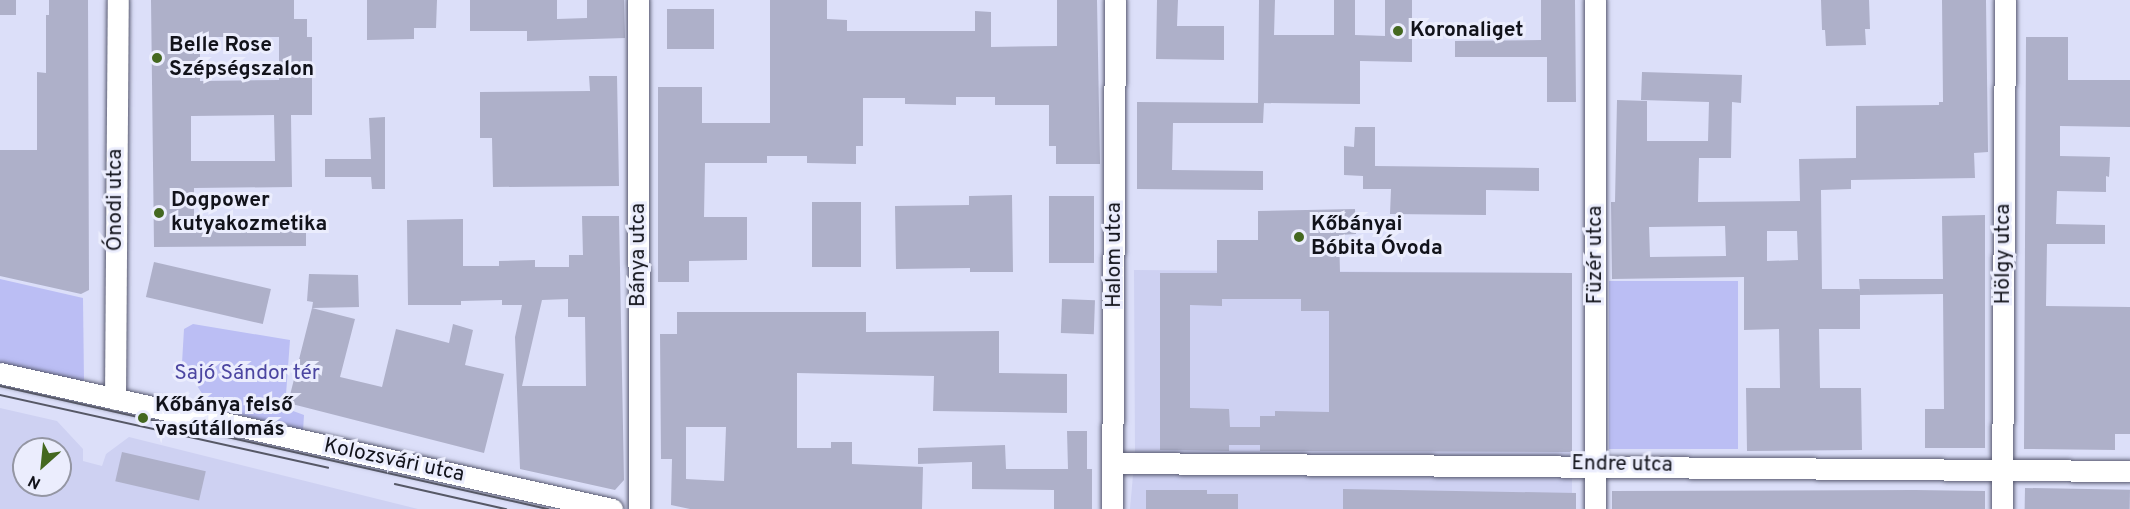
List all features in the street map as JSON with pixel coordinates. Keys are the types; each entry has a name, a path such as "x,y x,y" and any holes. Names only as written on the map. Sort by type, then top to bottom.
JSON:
{"street":[{"name":"Ónodi utca","path":"115,399 118,0"},
{"name":"Bánya utca","path":"639,0 639,509"},
{"name":"Halom utca","path":"1112,509 1115,0"},
{"name":"Füzér utca","path":"1595,0 1595,509"},
{"name":"Hölgy utca","path":"2002,509 2005,0"},
{"name":"Kolozsvári utca","path":"0,373 612,509"},
{"name":"Endre utca","path":"1114,463 2130,471"}],"shaded area":[{"path":"1134,270 1572,273 1572,509 1130,509 1135,452"},
{"path":"0,408 57,421 72,437 12,437 12,497 72,497 72,437 83,449 83,461 102,466 106,454 129,437 418,509 0,509"}],"green space":[{"path":"0,279 83,298 84,383 0,364"},
{"path":"1609,281 1738,281 1738,449 1609,449"},
{"name":"Sajó Sándor tér","path":"193,324 290,340 285,408 304,415 303,431 211,407 182,363 184,329"}],"building":[{"path":"0,0 16,0 16,15 0,15"},
{"path":"49,0 88,0 89,290 81,294 0,276 0,150 37,150 37,72 46,73 46,15 49,15"},
{"path":"151,0 294,0 294,19 307,19 307,37 312,37 312,115 291,115 292,187 194,188 194,224 306,223 306,246 154,247","holes":["200,37 279,37 279,80 200,81","274,115 275,161 191,161 191,116"]},
{"path":"367,0 437,0 436,28 414,28 414,39 367,40"},
{"path":"470,0 557,0 557,19 587,18 587,0 624,0 625,38 527,41 527,31 470,31"},
{"path":"770,0 827,0 827,19 847,20 847,31 975,31 975,11 991,12 991,47 1057,46 1057,0 1097,0 1100,164 1056,164 1056,146 1049,146 1049,105 995,105 995,97 956,97 956,105 905,104 905,98 863,98 863,146 856,146 856,164 807,163 807,156 767,156 767,163 705,163 704,217 747,217 747,260 689,261 689,282 658,282 658,87 702,87 702,123 770,123"},
{"path":"1157,0 1178,0 1177,26 1224,26 1224,60 1156,59"},
{"path":"1259,0 1275,0 1274,35 1334,35 1334,0 1355,0 1355,35 1385,36 1385,0 1412,0 1412,62 1360,61 1360,104 1258,103"},
{"path":"1541,0 1575,0 1576,102 1547,102 1547,57 1455,57 1455,41 1541,40"},
{"path":"1821,0 1869,0 1870,29 1865,29 1866,45 1826,46 1825,30 1822,30"},
{"path":"1942,0 1986,0 1988,152 1974,153 1975,178 1851,180 1851,189 1821,190 1822,289 1860,289 1859,279 1943,279 1942,216 1985,215 1985,448 1925,448 1925,409 1944,409 1943,294 1860,295 1860,329 1819,329 1820,388 1861,388 1862,450 1747,451 1746,388 1780,388 1779,329 1744,330 1744,277 1612,279 1611,202 1615,202 1617,100 1647,101 1647,141 1708,141 1709,102 1641,100 1642,72 1742,75 1741,103 1732,102 1731,158 1699,158 1698,202 1800,201 1799,159 1856,158 1856,106 1939,105 1939,102 1943,102","holes":["1725,226 1726,256 1650,257 1649,227","1767,231 1797,231 1798,260 1767,261"]},
{"path":"667,9 714,9 714,49 667,49"},
{"path":"2026,37 2068,37 2068,80 2130,80 2130,127 2060,126 2060,156 2110,157 2109,177 2106,176 2106,192 2057,191 2056,224 2105,225 2105,244 2047,244 2046,306 2130,307 2130,434 2115,434 2115,450 2024,449"},
{"path":"589,76 617,76 619,186 493,187 492,138 480,138 480,92 590,91"},
{"path":"1137,102 1264,103 1263,123 1173,123 1172,170 1263,171 1263,190 1137,189"},
{"path":"385,117 385,189 372,189 371,177 325,177 325,159 371,159 369,118"},
{"path":"1355,127 1375,127 1375,166 1539,168 1539,191 1486,190 1486,215 1390,214 1391,189 1363,189 1363,176 1344,175 1344,146 1354,147"},
{"path":"1012,195 1013,272 970,272 970,268 896,269 895,206 969,205 969,196"},
{"path":"1049,196 1094,196 1094,263 1049,263"},
{"path":"812,202 861,202 861,267 812,267"},
{"path":"1355,209 1356,234 1339,235 1340,272 1572,273 1572,452 1260,451 1260,445 1229,445 1229,451 1160,450 1160,273 1217,273 1217,240 1258,240 1258,211","holes":["1222,299 1301,299 1301,311 1329,311 1329,412 1275,411 1275,416 1260,416 1260,427 1230,427 1229,409 1190,408 1190,305 1222,306"]},
{"path":"582,216 619,216 624,480 615,490 520,469 515,337 522,305 502,305 502,300 461,301 461,305 408,305 407,220 463,219 463,266 499,266 499,261 535,260 535,267 569,267 569,255 583,255","holes":["568,299 568,317 585,317 586,386 522,386 542,300"]},
{"path":"154,262 271,289 263,324 146,297"},
{"path":"309,274 358,275 359,307 312,308 313,302 307,301"},
{"path":"1062,299 1095,300 1094,334 1061,333"},
{"path":"312,308 355,319 340,377 382,387 396,329 449,343 453,324 473,330 465,365 504,374 484,453 288,403"},
{"path":"677,312 866,312 866,332 999,331 999,373 1067,374 1067,413 933,411 934,376 797,373 797,448 831,448 831,442 852,442 852,464 923,467 922,509 690,509 671,505 672,459 661,459 660,334 677,334","holes":["686,427 726,427 724,481 686,479"]},
{"path":"1067,431 1087,431 1087,469 1092,469 1092,509 1054,509 1054,490 972,489 972,462 918,464 918,448 1005,445 1006,469 1068,469"},
{"path":"122,452 206,471 199,501 115,481"},
{"path":"2025,488 2130,490 2130,509 2025,509"},
{"path":"1343,489 1576,493 1576,509 1343,509"},
{"path":"1146,490 1207,490 1207,494 1238,494 1238,509 1146,509"},
{"path":"1612,491 1985,491 1985,509 1612,509"}],"tram line":[{"path":"0,386 548,509"},
{"path":"0,395 328,468"},
{"path":"395,484 506,509"}],"place":[{"name":"Koronaliget","path":"1398,31"},
{"name":"Belle Rose Szépségszalon","path":"157,58"},
{"name":"Dogpower kutyakozmetika","path":"159,213"},
{"name":"Kőbányai Bóbita Óvoda","path":"1299,237"},
{"name":"Kőbánya felső vasútállomás","path":"143,418"}]}
